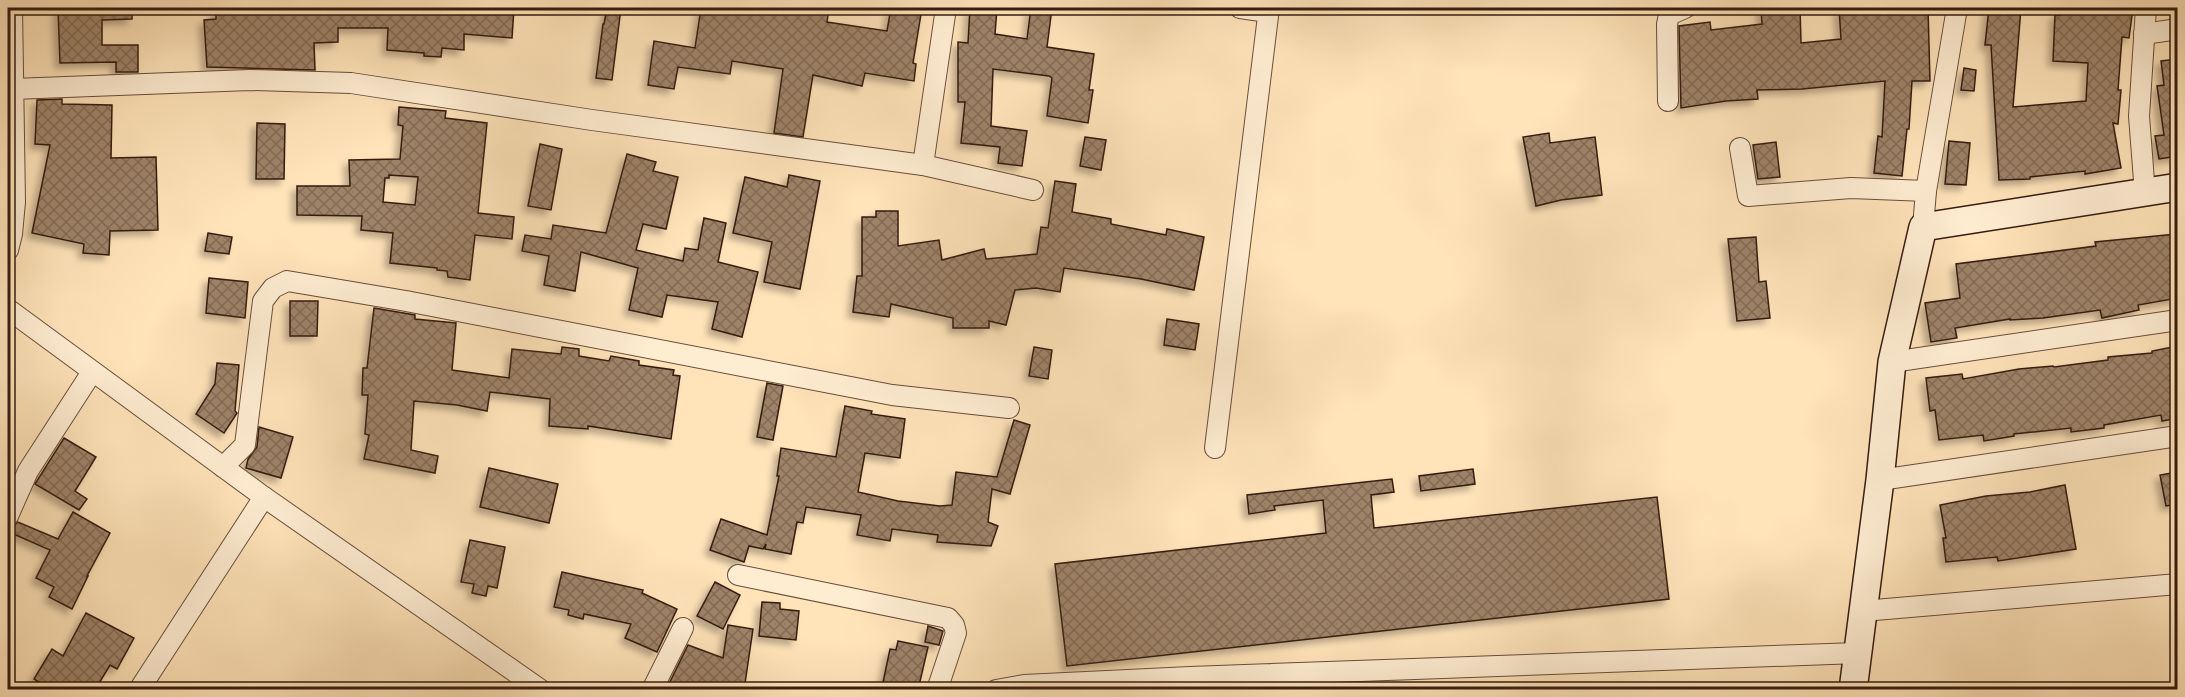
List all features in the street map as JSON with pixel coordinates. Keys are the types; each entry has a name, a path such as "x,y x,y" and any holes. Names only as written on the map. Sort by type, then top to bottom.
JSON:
{"street":[{"path":"8,249 15,202 12,8"},
{"path":"923,165 946,8"},
{"path":"1215,448 1268,10 1240,8"},
{"path":"1668,101 1667,24 1669,15 1685,8"},
{"path":"1853,690 1880,480 1892,362 1923,227 1926,191 1957,8"},
{"path":"2145,194 2139,116 2146,8"},
{"path":"2144,34 2178,29"},
{"path":"13,89 250,80 351,83 592,120 923,165 1033,190"},
{"path":"1740,148 1748,196 1851,188 1926,191"},
{"path":"1923,227 2145,194 2178,187"},
{"path":"223,467 245,445 263,301 273,288 287,281 406,301 892,395 1009,408"},
{"path":"8,309 264,497 541,690"},
{"path":"1892,362 2178,320"},
{"path":"8,516 28,471 92,372"},
{"path":"1880,480 2178,436"},
{"path":"139,690 264,497"},
{"path":"738,574 948,618 954,625 956,633 937,690"},
{"path":"1863,611 2178,584"},
{"path":"652,690 683,628"},
{"path":"996,690 1024,685 1190,677 1858,653"}],"building":[{"path":"58,8 132,8 132,19 102,20 102,45 138,45 138,72 116,72 116,62 60,63"},
{"path":"216,8 514,8 512,38 464,34 464,50 442,48 441,57 387,50 388,28 338,28 338,42 314,43 315,70 207,67 204,20 216,19"},
{"path":"607,8 621,8 612,80 596,78"},
{"path":"701,8 744,11 744,8 829,8 827,22 887,31 891,8 922,8 913,63 916,64 914,81 865,73 862,86 813,75 803,137 774,133 783,69 732,61 730,74 678,67 674,89 648,85 654,41 695,48"},
{"path":"970,8 997,8 995,34 1027,39 1031,8 1052,8 1047,47 1094,54 1089,90 1093,90 1088,123 1047,116 1052,78 1049,76 993,69 991,126 1027,131 1022,166 998,163 1000,147 961,143 965,102 958,102 958,42 968,43"},
{"path":"1761,8 1800,8 1801,43 1841,39 1839,8 1928,8 1930,81 1912,81 1909,129 1907,129 1902,176 1874,173 1878,136 1882,137 1885,81 1802,89 1757,90 1758,99 1681,108 1679,26 1710,22 1711,30 1762,24"},
{"path":"1989,8 2021,8 2013,107 2086,101 2088,63 2053,61 2055,15 2060,15 2061,8 2133,8 2129,38 2122,37 2118,124 2113,123 2121,168 2085,174 2085,171 2030,177 2030,179 1999,180 1991,45 1985,45"},
{"path":"2178,59 2178,156 2159,159 2155,136 2164,135 2157,86 2164,85 2161,61"},
{"path":"1964,68 1976,70 1974,91 1961,90"},
{"path":"62,99 62,104 112,105 111,158 156,157 158,230 110,231 109,255 83,253 84,244 32,233 50,145 35,144 37,100"},
{"path":"399,107 446,111 445,118 487,123 478,213 514,217 512,239 475,235 470,280 448,277 447,271 437,270 437,268 390,263 393,233 361,230 362,216 297,215 297,186 350,186 349,160 400,159 403,126 398,125","holes":["389,175 418,177 415,205 383,202 385,178 389,178"]},
{"path":"257,123 285,124 284,179 256,179"},
{"path":"1549,133 1550,143 1595,137 1602,195 1561,200 1536,206 1523,137"},
{"path":"1085,137 1106,140 1101,170 1080,166"},
{"path":"1949,141 1970,143 1966,185 1945,184"},
{"path":"1776,142 1780,177 1758,179 1753,145"},
{"path":"540,144 562,149 551,210 528,206"},
{"path":"627,154 656,162 653,171 678,177 666,229 643,224 636,250 683,261 685,248 698,250 704,218 726,223 718,262 758,272 742,337 712,329 718,302 667,295 662,317 629,310 638,268 581,252 575,291 544,285 549,256 522,251 525,235 551,239 553,225 606,233"},
{"path":"789,175 820,181 800,289 764,282 772,242 733,233 745,177 787,187"},
{"path":"1055,181 1076,184 1072,212 1111,219 1111,224 1166,235 1167,229 1204,237 1194,290 1141,279 1064,268 1060,292 1036,288 1015,290 1006,325 989,321 989,328 953,328 953,318 891,304 889,317 853,312 857,276 862,276 862,217 876,217 876,211 898,211 898,246 939,240 942,260 984,249 986,259 1037,254 1041,227 1048,228"},
{"path":"208,233 232,237 229,254 205,251"},
{"path":"2176,234 2178,264 2173,264 2178,298 2138,305 2139,310 2102,318 2100,310 2043,318 2010,319 1955,328 1957,338 1931,342 1925,303 1960,298 1956,264 2096,246 2095,242"},
{"path":"1756,237 1759,282 1766,281 1770,318 1737,321 1728,239"},
{"path":"209,278 248,282 245,318 206,313"},
{"path":"290,301 318,301 317,336 290,336"},
{"path":"374,308 415,315 415,319 456,323 452,370 509,378 512,349 561,354 562,347 579,349 579,356 609,361 611,356 639,361 639,365 674,370 673,375 680,376 671,439 588,426 588,429 549,426 550,399 490,392 487,411 457,405 414,401 411,450 438,456 435,473 364,459 369,435 365,434 368,395 362,395 363,368 367,368"},
{"path":"1167,319 1199,324 1195,350 1164,345"},
{"path":"2178,346 2178,418 2162,421 2161,415 2104,425 2104,428 2071,432 2071,428 2014,434 2014,436 1984,441 1983,435 1939,440 1935,410 1930,411 1926,378 1962,374 1963,379 2019,369 2108,360 2108,357 2152,353 2152,351"},
{"path":"1034,347 1052,350 1048,379 1029,376"},
{"path":"217,363 239,365 235,411 237,413 224,433 196,414 215,384"},
{"path":"767,383 783,386 773,440 757,437"},
{"path":"845,406 872,411 871,414 905,419 900,458 865,453 858,492 898,501 940,506 952,505 956,472 997,477 1014,420 1030,425 1010,494 992,489 988,522 998,526 991,546 937,542 938,535 892,529 890,541 857,535 861,515 806,507 803,523 797,522 791,554 765,549 766,544 763,549 749,546 744,562 710,550 721,519 767,535 779,476 777,476 781,448 836,457"},
{"path":"259,427 293,437 281,478 246,468 248,459 257,447"},
{"path":"64,438 96,457 75,491 87,499 79,510 35,484"},
{"path":"489,468 558,484 549,523 480,507"},
{"path":"1473,469 1475,484 1421,491 1419,476"},
{"path":"2178,472 2178,504 2166,506 2160,475"},
{"path":"1392,479 1394,492 1371,495 1374,528 1657,497 1669,599 1067,666 1055,564 1326,533 1323,500 1274,506 1275,510 1249,514 1247,495"},
{"path":"2065,485 2076,549 1998,561 1997,557 1946,562 1943,538 1946,538 1940,505"},
{"path":"73,512 110,533 72,609 49,597 54,587 36,578 50,550 9,532 11,527 18,522 58,539"},
{"path":"470,540 505,547 497,588 488,586 486,596 472,593 474,584 461,582"},
{"path":"562,572 643,590 642,593 677,609 657,652 625,638 631,624 584,614 583,619 568,615 569,610 554,607"},
{"path":"715,582 740,595 723,629 697,616"},
{"path":"762,602 780,603 780,609 799,611 796,640 759,636"},
{"path":"86,613 134,638 117,669 110,665 95,690 51,690 34,679 52,649 63,656"},
{"path":"728,625 753,629 744,690 666,690 688,645 723,658"},
{"path":"928,626 943,631 939,645 925,642"},
{"path":"898,641 928,647 918,690 894,690 882,687 890,649 896,650"}]}
